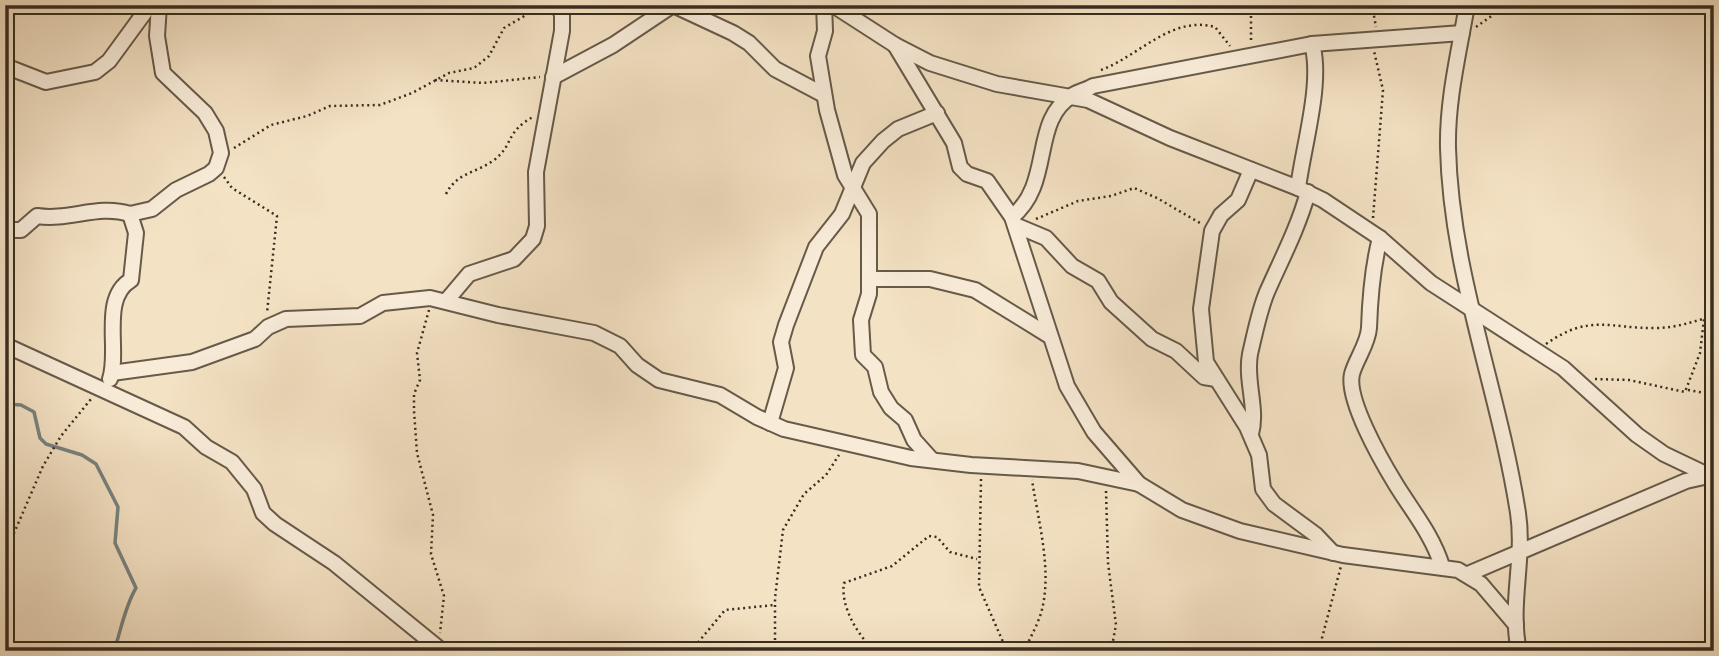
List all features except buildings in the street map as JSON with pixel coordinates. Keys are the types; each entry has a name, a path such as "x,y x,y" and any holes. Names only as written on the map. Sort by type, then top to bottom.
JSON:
{"street":[{"path":"5,66 46,82 94,72 109,61 150,5"},
{"path":"5,230 21,230 37,216 57,217 93,211 130,214 152,209 168,194 209,174 218,164 220,142 212,122 163,73 157,36 159,5"},
{"path":"447,300 469,274 514,259 533,239 537,226 536,172 563,20 557,5"},
{"path":"553,77 613,45 673,5 749,43 775,69 824,95"},
{"path":"824,5 825,31 818,56 824,95 836,147 853,189 869,214 868,302 861,320 863,355 875,367 881,392 891,408 905,420 914,440 932,460"},
{"path":"834,5 895,45 930,63 984,80 1078,93 1251,170 1303,190 1376,235 1431,283 1538,350 1577,380 1637,435 1664,454 1711,475"},
{"path":"1466,5 1448,148 1457,236 1470,306 1514,492 1521,549 1516,625 1519,651"},
{"path":"1016,223 1034,192 1048,128 1056,111 1078,93 1105,83 1312,44 1462,33"},
{"path":"1251,435 1253,417 1248,373 1256,325 1268,291 1291,245 1303,190 1314,79 1315,57 1312,44"},
{"path":"895,45 954,143 960,167 967,174 987,181 1016,223 1048,335 1078,408 1112,454 1139,484 1159,498 1206,520 1338,554 1442,566 1468,574 1481,584 1516,625"},
{"path":"770,423 786,368 781,350 786,325 816,247 842,214 863,163 898,129 937,113"},
{"path":"1251,170 1238,200 1221,215 1212,231 1203,283 1202,340 1206,362 1235,404 1251,435 1259,455 1263,489 1274,504 1338,554"},
{"path":"102,389 112,373 117,295 121,286 131,280 133,273 136,233 130,214"},
{"path":"1016,223 1046,237 1072,266 1093,276 1121,312 1152,339 1175,351 1204,377 1216,379"},
{"path":"1376,235 1369,330 1352,375 1352,389 1389,473 1429,532 1442,566"},
{"path":"869,279 930,279 975,290 1048,335"},
{"path":"112,373 192,362 256,339 268,327 286,319 360,316 383,303 430,298 447,300 498,315 601,335 620,346 637,365 659,380 720,395 770,423 846,444 932,460 1105,476 1139,484"},
{"path":"5,345 184,427 206,447 232,462 254,489 263,513 334,563 442,650"},
{"path":"1468,574 1521,549 1563,535 1686,481 1711,475"}],"path":[{"path":"268,327 277,216 232,188 218,164 243,140 262,128 307,116 330,106 380,105 435,80 483,64 503,28 544,5"},
{"path":"1243,58 1251,5"},
{"path":"1372,5 1373,38 1383,90 1376,235"},
{"path":"1462,33 1473,30 1507,5"},
{"path":"1078,93 1100,71 1123,61 1153,40 1191,24 1215,27 1243,58"},
{"path":"435,80 483,83 553,77"},
{"path":"446,194 464,173 494,161 504,150 512,131 548,103"},
{"path":"1016,223 1078,201 1111,196 1134,188 1157,198 1212,231"},
{"path":"430,298 427,322 417,352 420,380 414,394 414,411 416,453 433,515 431,554 444,596 439,627 442,650"},
{"path":"1538,350 1560,336 1594,324 1658,328 1682,326 1714,316"},
{"path":"1688,390 1700,353 1704,319"},
{"path":"1577,380 1629,380 1679,392 1688,390 1704,393 1714,408"},
{"path":"5,554 43,466 61,436 102,389"},
{"path":"775,651 774,606 783,530 804,494 832,467 846,444"},
{"path":"981,465 977,559 979,587 1006,651"},
{"path":"1024,651 1042,608 1045,593 1041,534 1030,468"},
{"path":"1105,476 1108,563 1116,625 1111,651"},
{"path":"875,651 855,624 845,600 844,583 892,566 929,536 937,537 950,552 977,559"},
{"path":"1330,651 1322,645 1322,638 1338,554"},
{"path":"691,651 724,610 774,606"},
{"path":"891,651 911,651"}],"waterway":[{"path":"5,404 21,405 34,412 40,438 46,444 82,455 96,464 118,507 115,543 136,588 126,610 114,651"}]}
